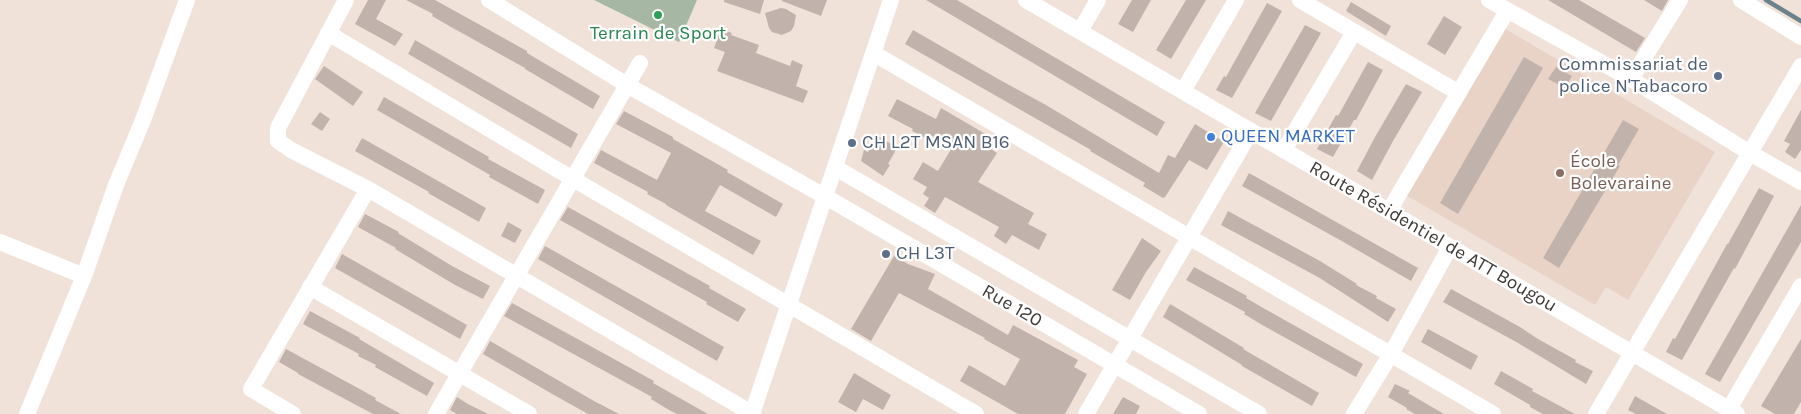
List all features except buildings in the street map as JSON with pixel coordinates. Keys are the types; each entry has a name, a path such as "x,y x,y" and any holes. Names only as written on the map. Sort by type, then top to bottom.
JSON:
{"street":[{"path":"27,414 84,276 116,184 143,120 187,0"},
{"path":"346,0 278,128 278,141 291,150 368,189 752,414 891,0"},
{"name":"Rue 120","path":"489,0 627,85 826,197 1199,414"},
{"name":"Route Résidentiel de ATT Bougou","path":"1026,0 1733,412"},
{"path":"1080,31 1098,0"},
{"path":"1183,91 1236,0"},
{"path":"1300,0 1459,93"},
{"path":"1489,0 1631,78 1750,153 1801,182"},
{"path":"1631,78 1680,0"},
{"path":"1742,0 1801,37"},
{"path":"1389,211 1507,11"},
{"path":"1284,150 1354,32"},
{"path":"328,33 573,179 976,414"},
{"path":"874,53 1493,414"},
{"path":"436,414 640,63"},
{"path":"1596,414 1801,66"},
{"path":"1086,414 1251,131"},
{"path":"836,168 1259,414"},
{"path":"293,414 251,389 368,189"},
{"path":"0,242 84,276"},
{"path":"1354,414 1391,354 1450,247"},
{"path":"1733,412 1801,286"},
{"path":"310,287 529,414"}],"shaded area":[{"name":"École Bolevaraine","path":"1502,27 1715,152 1628,300 1606,287 1595,305 1404,194"}],"green space":[{"name":"Terrain de Sport","path":"594,0 697,0 679,42"}],"waterway":[{"path":"1766,0 1801,21"}],"place":[{"name":"Terrain de Sport","path":"658,15"},
{"name":"Commissariat de police N'Tabacoro","path":"1718,76"},
{"name":"QUEEN MARKET","path":"1211,137"},
{"name":"CH L2T MSAN B16","path":"852,143"},
{"name":"École Bolevaraine","path":"1560,173"},
{"name":"CH L3T","path":"886,254"}]}
